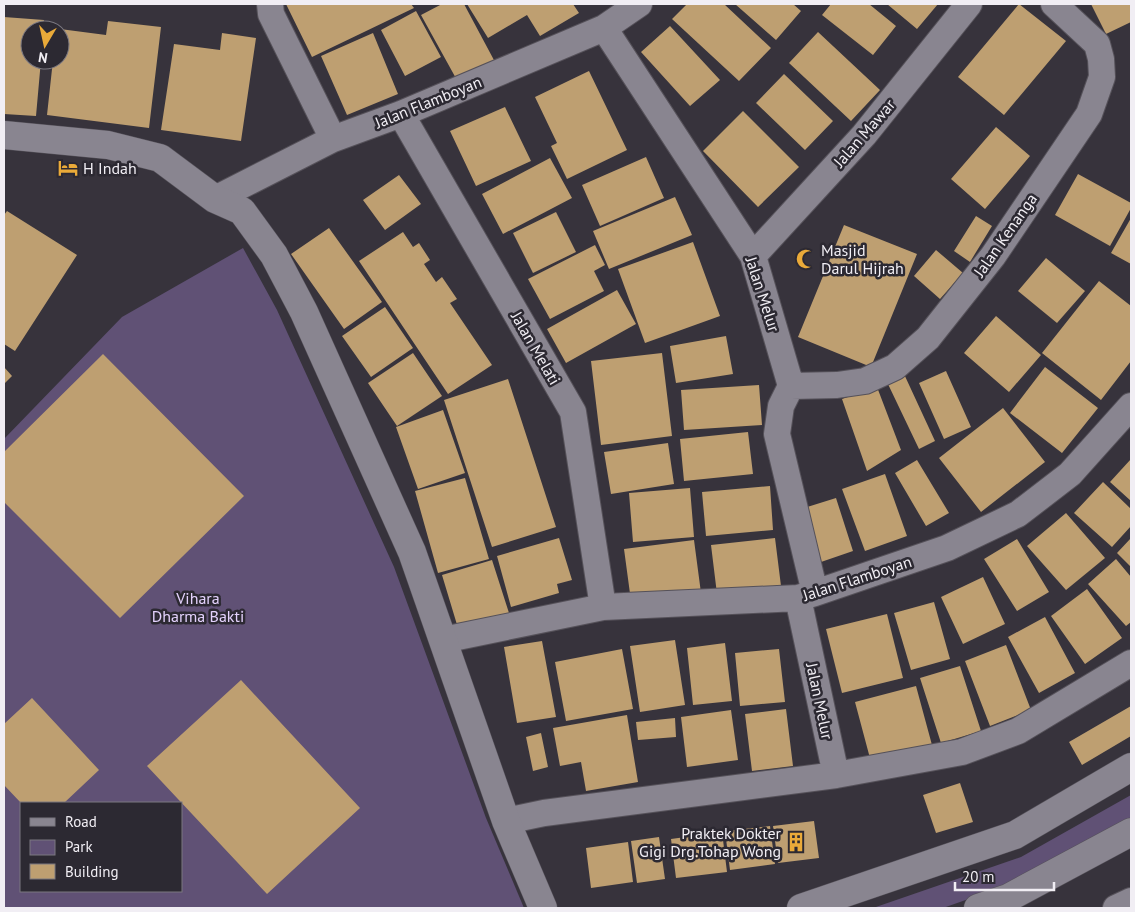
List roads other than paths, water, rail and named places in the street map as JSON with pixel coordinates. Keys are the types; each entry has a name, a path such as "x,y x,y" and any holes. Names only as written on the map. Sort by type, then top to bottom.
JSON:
{"street":[{"path":"270,4 272,14 334,139"},
{"name":"Jalan Flamboyan","path":"215,199 334,139 401,114 604,28 639,4"},
{"name":"Jalan Mawar","path":"752,256 864,135 969,4"},
{"name":"Jalan Kenanga","path":"791,386 837,385 864,381 895,367 928,338 993,256 1089,114 1102,77 1101,59 1097,44 1054,4"},
{"name":"Jalan Melur","path":"604,28 752,256 791,386 781,406 777,434 807,596 836,775"},
{"name":"Jalan Melati","path":"401,114 573,412 603,607"},
{"path":"4,135 108,146 160,158 215,199 242,211 274,255 304,312 412,552 506,821 543,908"},
{"name":"Jalan Flamboyan","path":"442,640 603,607 807,596 947,548 1018,514 1070,474 1131,406"},
{"path":"506,821 544,813 836,775 962,752 1018,731 1131,663"},
{"path":"801,908 1015,835 1131,767"},
{"path":"978,908 1008,898 1131,832"},
{"path":"1116,908 1131,901"}],"place":[{"name":"H Indah","path":"68,168"},
{"name":"Masjid Darul Hijrah","path":"806,259"},
{"name":"Praktek Dokter Gigi Drg.Tohap Wong","path":"796,842"}],"park label":[{"name":"Vihara Dharma Bakti","path":"198,607"}]}
